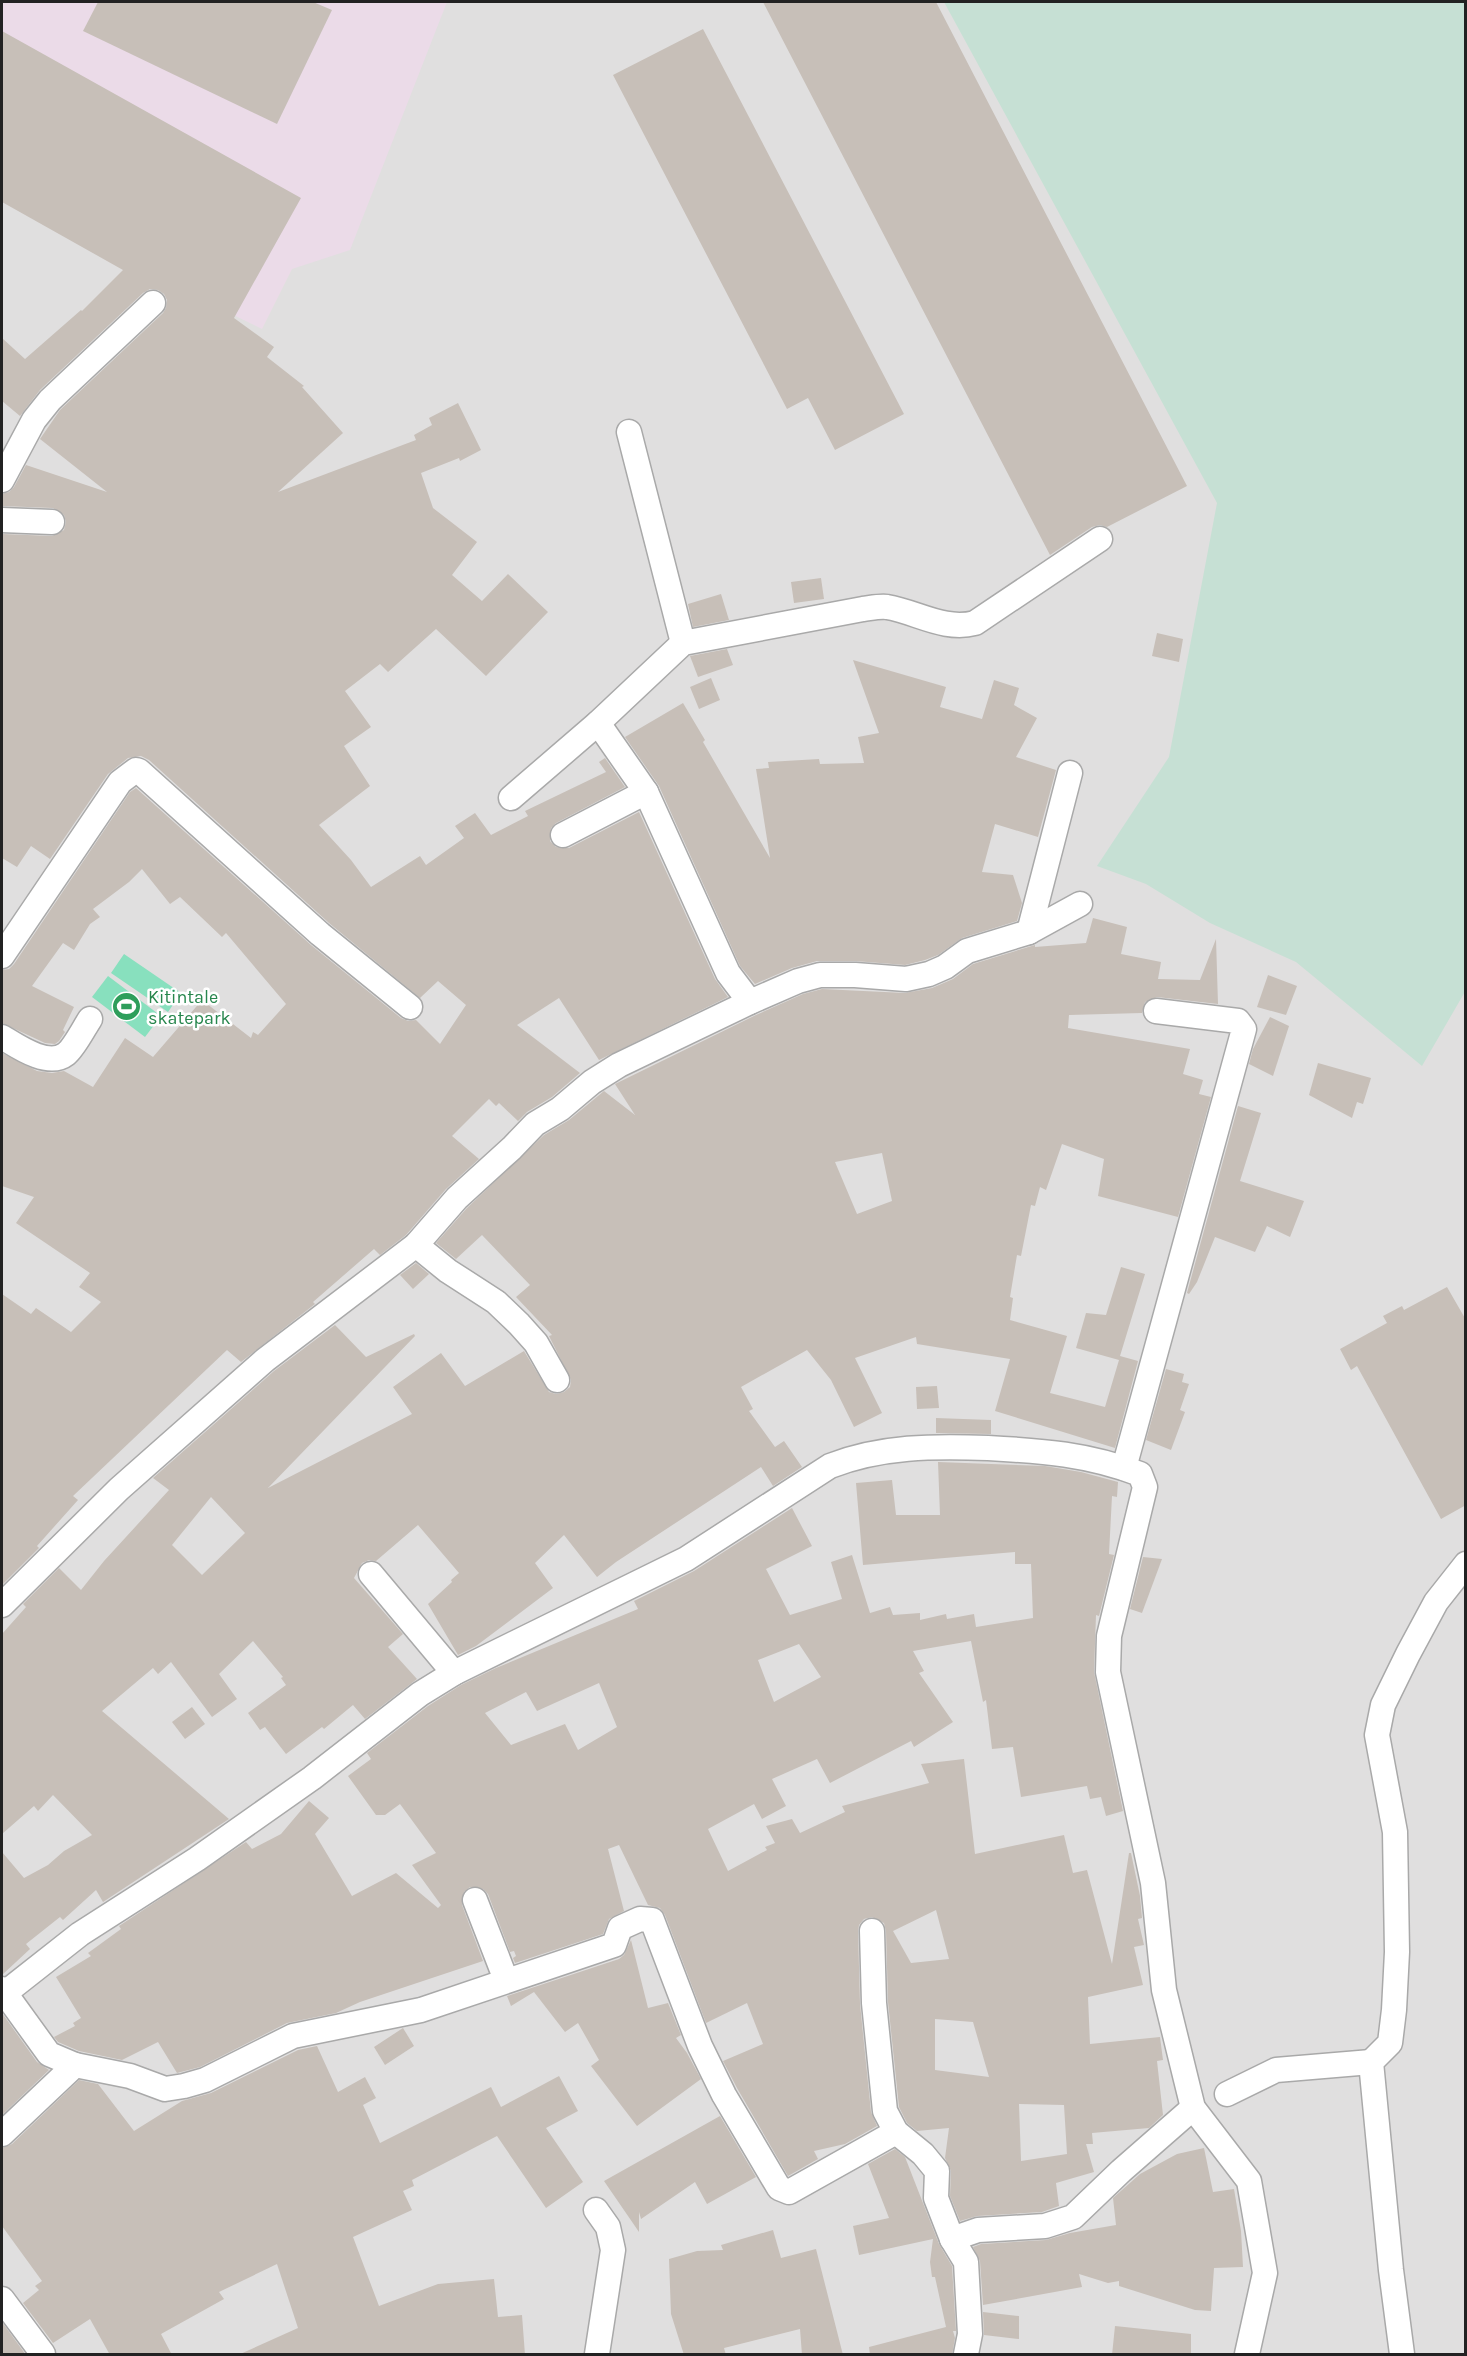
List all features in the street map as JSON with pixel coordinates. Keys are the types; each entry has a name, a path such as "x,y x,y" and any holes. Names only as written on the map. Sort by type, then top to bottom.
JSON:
{"street":[{"path":"2,480 34,420 50,400 153,303"},
{"path":"629,432 683,643"},
{"path":"2,520 52,522"},
{"path":"512,798 598,723 683,643 885,607 950,626 963,626 975,623 1100,539"},
{"path":"598,723 646,792 728,973 750,1002"},
{"path":"2,956 120,782 136,770 320,934 410,1007"},
{"path":"1029,932 1070,773"},
{"path":"563,835 646,792"},
{"path":"2,1605 119,1490 265,1360 416,1245 457,1197 512,1148 535,1124 560,1109 592,1082 619,1065 798,981 820,975 906,979 917,976 945,967 967,951 987,943 1029,932 1080,904"},
{"path":"1124,1468 1244,1029 1238,1021 1156,1011"},
{"path":"2,1037 26,1052 40,1057 55,1058 66,1054 90,1019"},
{"path":"416,1245 448,1271 496,1302 519,1324 536,1343 557,1380"},
{"path":"896,2132 789,2192 778,2188 724,2095 700,2046 652,1920 640,1919 620,1928 614,1945 421,2010 292,2036 206,2080 165,2089 130,2076 75,2065 50,2054 3,1991 80,1934 197,1859 312,1778 420,1694 454,1673 686,1559 814,1475 854,1457 884,1451 937,1446 1035,1450 1083,1456 1140,1474 1145,1486 1109,1636 1108,1672 1153,1883 1164,1990 1193,2108 1249,2181 1264,2273 1247,2355"},
{"path":"1227,2094 1276,2070 1371,2062 1390,2043 1397,1952 1395,1833 1377,1735 1383,1705 1408,1654 1436,1602 1466,1564"},
{"path":"371,1574 454,1673"},
{"path":"475,1900 506,1980"},
{"path":"872,1931 874,2003 885,2111 896,2132 923,2154 937,2170 936,2198 952,2239 966,2262 970,2334 966,2355"},
{"path":"1371,2062 1390,2270 1402,2355"},
{"path":"2,2134 75,2065"},
{"path":"952,2239 978,2230 1045,2226 1073,2217 1193,2108"},
{"path":"596,2210 608,2227 613,2250 597,2355"},
{"path":"2,2299 43,2355"}],"shaded area":[{"path":"2,2 1465,2 1465,2354 2,2354"},
{"path":"2,2 447,2 350,250 292,269 262,329 2,202"}],"green space":[{"path":"944,2 1465,2 1466,990 1422,1066 1296,962 1210,923 1146,884 1097,866 1169,757 1217,503"},
{"name":"Kitintale skatepark","path":"124,954 181,993 168,1012 111,973"},
{"name":"Kitintale skatepark","path":"108,976 161,1016 145,1037 92,997"}],"building":[{"path":"98,2 313,2 332,10 277,124 83,31"},
{"path":"763,2 936,2 1187,486 1107,527 1100,525 1092,527 1050,555"},
{"path":"703,29 904,414 835,450 808,398 787,409 613,75"},
{"path":"2,31 301,198 234,318 274,347 267,357 304,386 302,387 343,433 278,492 416,440 414,435 432,425 429,418 458,403 481,450 460,461 459,458 421,473 433,508 477,542 452,575 482,601 508,574 548,612 486,676 436,629 388,672 380,664 345,691 371,727 344,746 370,786 319,825 351,860 371,887 420,856 426,865 464,838 455,826 475,813 491,835 528,816 525,811 606,772 599,762 605,758 625,787 556,823 551,828 550,841 556,847 569,848 639,812 715,979 728,997 599,1060 559,998 517,1025 580,1073 552,1097 527,1112 518,1121 499,1103 496,1106 489,1099 452,1136 479,1159 446,1189 406,1235 380,1255 374,1249 313,1302 315,1304 241,1362 227,1350 73,1496 78,1500 37,1546 39,1548 2,1585 2,1294 31,1314 36,1308 71,1332 101,1302 79,1287 90,1273 16,1223 34,1197 2,1186 2,1053 37,1071 52,1073 64,1071 93,1087 125,1038 153,1057 202,1000 251,1038 253,1032 258,1035 286,1004 226,933 222,937 180,897 170,904 142,869 129,882 93,909 100,917 90,924 74,950 63,943 32,986 74,1007 63,1030 65,1032 59,1041 55,1044 45,1043 2,1023 2,970 9,969 14,964 130,792 136,788 311,945 401,1018 408,1021 416,1020 440,1044 466,1005 438,981 420,998 329,923 149,760 141,756 128,758 108,774 50,859 31,846 17,867 2,858 2,534 52,536 64,530 66,522 64,515 53,508 2,506 2,494 14,487 26,465 107,492 40,439 60,410 163,313 167,300 158,290 150,289 143,293 40,390 20,416 2,401 2,338 25,359 82,311 123,270 2,202"},
{"path":"821,578 824,599 794,603 791,582"},
{"path":"721,594 729,620 693,627 688,604"},
{"path":"1157,633 1183,639 1179,662 1152,656"},
{"path":"727,649 733,665 698,677 690,656"},
{"path":"853,660 946,687 940,707 982,719 994,680 1019,688 1014,705 1037,718 1016,757 1056,770 1038,837 995,824 982,872 1013,875 1022,903 1017,921 962,938 938,955 905,965 817,961 792,968 755,984 740,966 659,786 625,737 683,703 770,858 756,769 769,768 768,762 819,759 820,764 864,763 858,737 879,733"},
{"path":"711,678 720,700 699,709 690,687"},
{"path":"1093,918 1127,927 1121,954 1161,962 1158,979 1200,980 1216,939 1218,1004 1157,997 1145,1002 1142,1013 1069,1015 1068,1028 1190,1049 1183,1074 1203,1080 1199,1094 1211,1097 1178,1217 1098,1196 1104,1159 1062,1144 1046,1190 1040,1187 1035,1206 1031,1205 1021,1256 1017,1255 1010,1297 1013,1298 1010,1320 1067,1336 1050,1393 1105,1407 1119,1360 1076,1348 1086,1313 1106,1315 1121,1267 1145,1274 1120,1356 1138,1361 1115,1448 995,1411 1010,1359 917,1344 916,1337 855,1358 882,1413 854,1427 831,1380 807,1350 741,1387 753,1409 749,1411 775,1447 784,1441 802,1467 773,1486 761,1467 616,1562 597,1577 564,1535 535,1563 553,1588 476,1646 458,1655 428,1604 459,1573 418,1525 376,1561 369,1560 362,1563 354,1578 403,1634 388,1647 417,1679 365,1719 353,1705 324,1729 322,1727 286,1754 265,1727 260,1730 248,1713 286,1685 281,1678 283,1677 253,1641 219,1674 237,1699 212,1717 171,1662 158,1674 153,1668 102,1711 229,1819 103,1902 96,1890 63,1920 60,1917 26,1944 30,1949 2,1975 2,1852 24,1878 48,1865 64,1851 92,1835 53,1795 38,1811 34,1806 2,1834 2,1634 26,1607 23,1604 59,1568 81,1590 104,1561 169,1490 153,1478 274,1371 335,1325 366,1357 414,1334 415,1336 268,1488 412,1414 393,1387 441,1353 465,1386 524,1351 549,1392 556,1394 564,1392 570,1387 571,1380 549,1336 552,1335 516,1297 530,1285 482,1235 456,1259 436,1243 467,1208 544,1135 569,1120 604,1091 635,1115 615,1084 803,994 822,989 905,993 932,988 953,979 973,964 1035,945 1035,947 1086,943","holes":["882,1153 892,1201 857,1214 835,1162","211,1497 245,1533 202,1575 172,1545"]},
{"path":"1268,975 1297,986 1286,1015 1257,1007"},
{"path":"1270,1017 1289,1026 1273,1076 1249,1064 1253,1049"},
{"path":"1318,1063 1371,1078 1363,1104 1357,1102 1352,1118 1309,1095"},
{"path":"1238,1106 1261,1113 1240,1181 1304,1201 1290,1237 1267,1226 1255,1252 1215,1237 1197,1282 1189,1294 1187,1293"},
{"path":"416,1263 429,1274 413,1289 400,1275"},
{"path":"1447,1287 1466,1320 1466,1505 1441,1519 1357,1366 1351,1370 1340,1349 1387,1323 1383,1316 1402,1306 1404,1310"},
{"path":"1166,1369 1184,1374 1182,1382 1189,1384 1180,1410 1185,1412 1171,1450 1146,1440"},
{"path":"937,1386 939,1408 917,1409 916,1387"},
{"path":"936,1418 991,1420 991,1434 936,1433"},
{"path":"938,1462 1045,1466 1081,1472 1118,1482 1117,1497 1112,1496 1109,1554 1114,1555 1099,1616 1096,1615 1094,1672 1123,1811 1106,1816 1101,1797 1090,1799 1087,1786 1021,1797 1013,1747 992,1749 986,1700 983,1702 971,1641 913,1651 924,1671 919,1673 953,1722 914,1747 911,1741 830,1783 817,1759 772,1779 786,1806 762,1819 754,1804 708,1829 728,1871 767,1850 765,1847 775,1843 766,1826 792,1819 800,1833 845,1812 842,1806 929,1783 921,1764 964,1759 975,1854 1064,1835 1073,1873 1087,1870 1112,1964 1129,1853 1131,1853 1140,1896 1142,1918 1138,1919 1144,1945 1134,1947 1143,1985 1088,1997 1090,2044 1160,2037 1163,2060 1157,2061 1163,2115 1149,2128 1092,2133 1093,2144 1086,2144 1094,2172 1056,2183 1059,2206 1042,2212 977,2216 960,2221 950,2196 951,2171 945,2158 949,2128 917,2131 907,2123 899,2107 888,2002 886,1931 884,1923 872,1917 864,1919 858,1931 860,2004 871,2112 877,2126 845,2144 814,2151 818,2159 788,2176 723,2061 763,2044 747,2003 706,2023 665,1915 660,1908 648,1905 619,1845 608,1849 624,1911 609,1919 603,1934 515,1963 513,1958 516,1956 514,1951 510,1952 488,1894 483,1889 470,1887 464,1892 462,1905 483,1961 360,2002 336,2013 287,2023 200,2067 177,2073 158,2042 122,2060 79,2051 58,2042 54,2037 75,2026 73,2023 81,2018 56,1977 91,1956 88,1953 121,1929 119,1926 246,1842 252,1849 281,1834 309,1801 329,1818 315,1834 352,1896 396,1873 438,1908 441,1905 412,1865 436,1853 400,1804 385,1815 376,1815 348,1776 371,1759 367,1753 428,1706 461,1685 496,1668 638,1609 634,1601 694,1571 792,1508 812,1546 766,1569 790,1615 842,1599 831,1562 852,1555 870,1613 890,1607 893,1615 920,1613 920,1620 946,1614 947,1619 974,1614 976,1627 1033,1618 1031,1564 1015,1564 1015,1552 863,1565 856,1483 892,1480 896,1515 940,1515","holes":["799,1644 821,1677 774,1702 758,1660","599,1683 617,1727 578,1750 565,1724 511,1745 485,1713 526,1692 537,1711","936,1910 949,1959 911,1963 893,1931","935,2019 973,2022 989,2077 935,2070","1019,2104 1064,2105 1067,2154 1021,2161"]},
{"path":"1143,1557 1162,1559 1142,1613 1130,1609"},
{"path":"192,1707 205,1724 185,1739 172,1722"},
{"path":"631,1940 648,2008 668,2003 681,2035 676,2038 701,2079 637,2126 591,2066 599,2060 578,2023 565,2032 534,1992 511,2006 507,1996 619,1959 624,1955"},
{"path":"2,2013 37,2062 49,2070 2,2115"},
{"path":"403,2028 414,2046 385,2065 374,2047"},
{"path":"317,2046 338,2092 365,2077 376,2098 363,2105 380,2143 491,2087 501,2107 559,2076 578,2111 546,2128 583,2182 546,2208 497,2136 412,2180 414,2186 403,2191 412,2210 353,2237 379,2306 438,2284 494,2279 498,2317 522,2315 525,2355 238,2355 298,2328 277,2264 219,2292 224,2299 161,2334 172,2355 110,2355 90,2319 53,2343 23,2303 39,2290 35,2286 42,2281 2,2226 2,2148 12,2144 79,2080 98,2084 134,2131 182,2101 211,2093 298,2050"},
{"path":"720,2116 756,2177 707,2204 695,2182 641,2219 639,2212 639,2232 604,2181"},
{"path":"1204,2148 1213,2192 1234,2189 1241,2231 1243,2267 1214,2268 1211,2311 1195,2310 1119,2286 1119,2281 1108,2283 1079,2274 1082,2287 983,2305 980,2261 973,2247 981,2244 1046,2240 1070,2233 1116,2225 1113,2198 1140,2174 1177,2154"},
{"path":"895,2149 905,2157 939,2244 952,2266 956,2331 953,2331 955,2338 952,2355 870,2355 869,2347 946,2327 935,2277 932,2277 930,2262 933,2239 859,2255 853,2226 889,2218 868,2164"},
{"path":"773,2230 781,2258 816,2249 843,2355 802,2355 800,2329 724,2348 726,2355 684,2355 671,2314 669,2259 697,2251 723,2250 721,2245"},
{"path":"983,2312 1019,2316 1019,2339 984,2335"},
{"path":"2,2322 26,2355 2,2355"},
{"path":"1115,2326 1191,2334 1191,2355 1112,2355"}],"place":[{"name":"Kitintale skatepark","path":"127,1007"}]}
